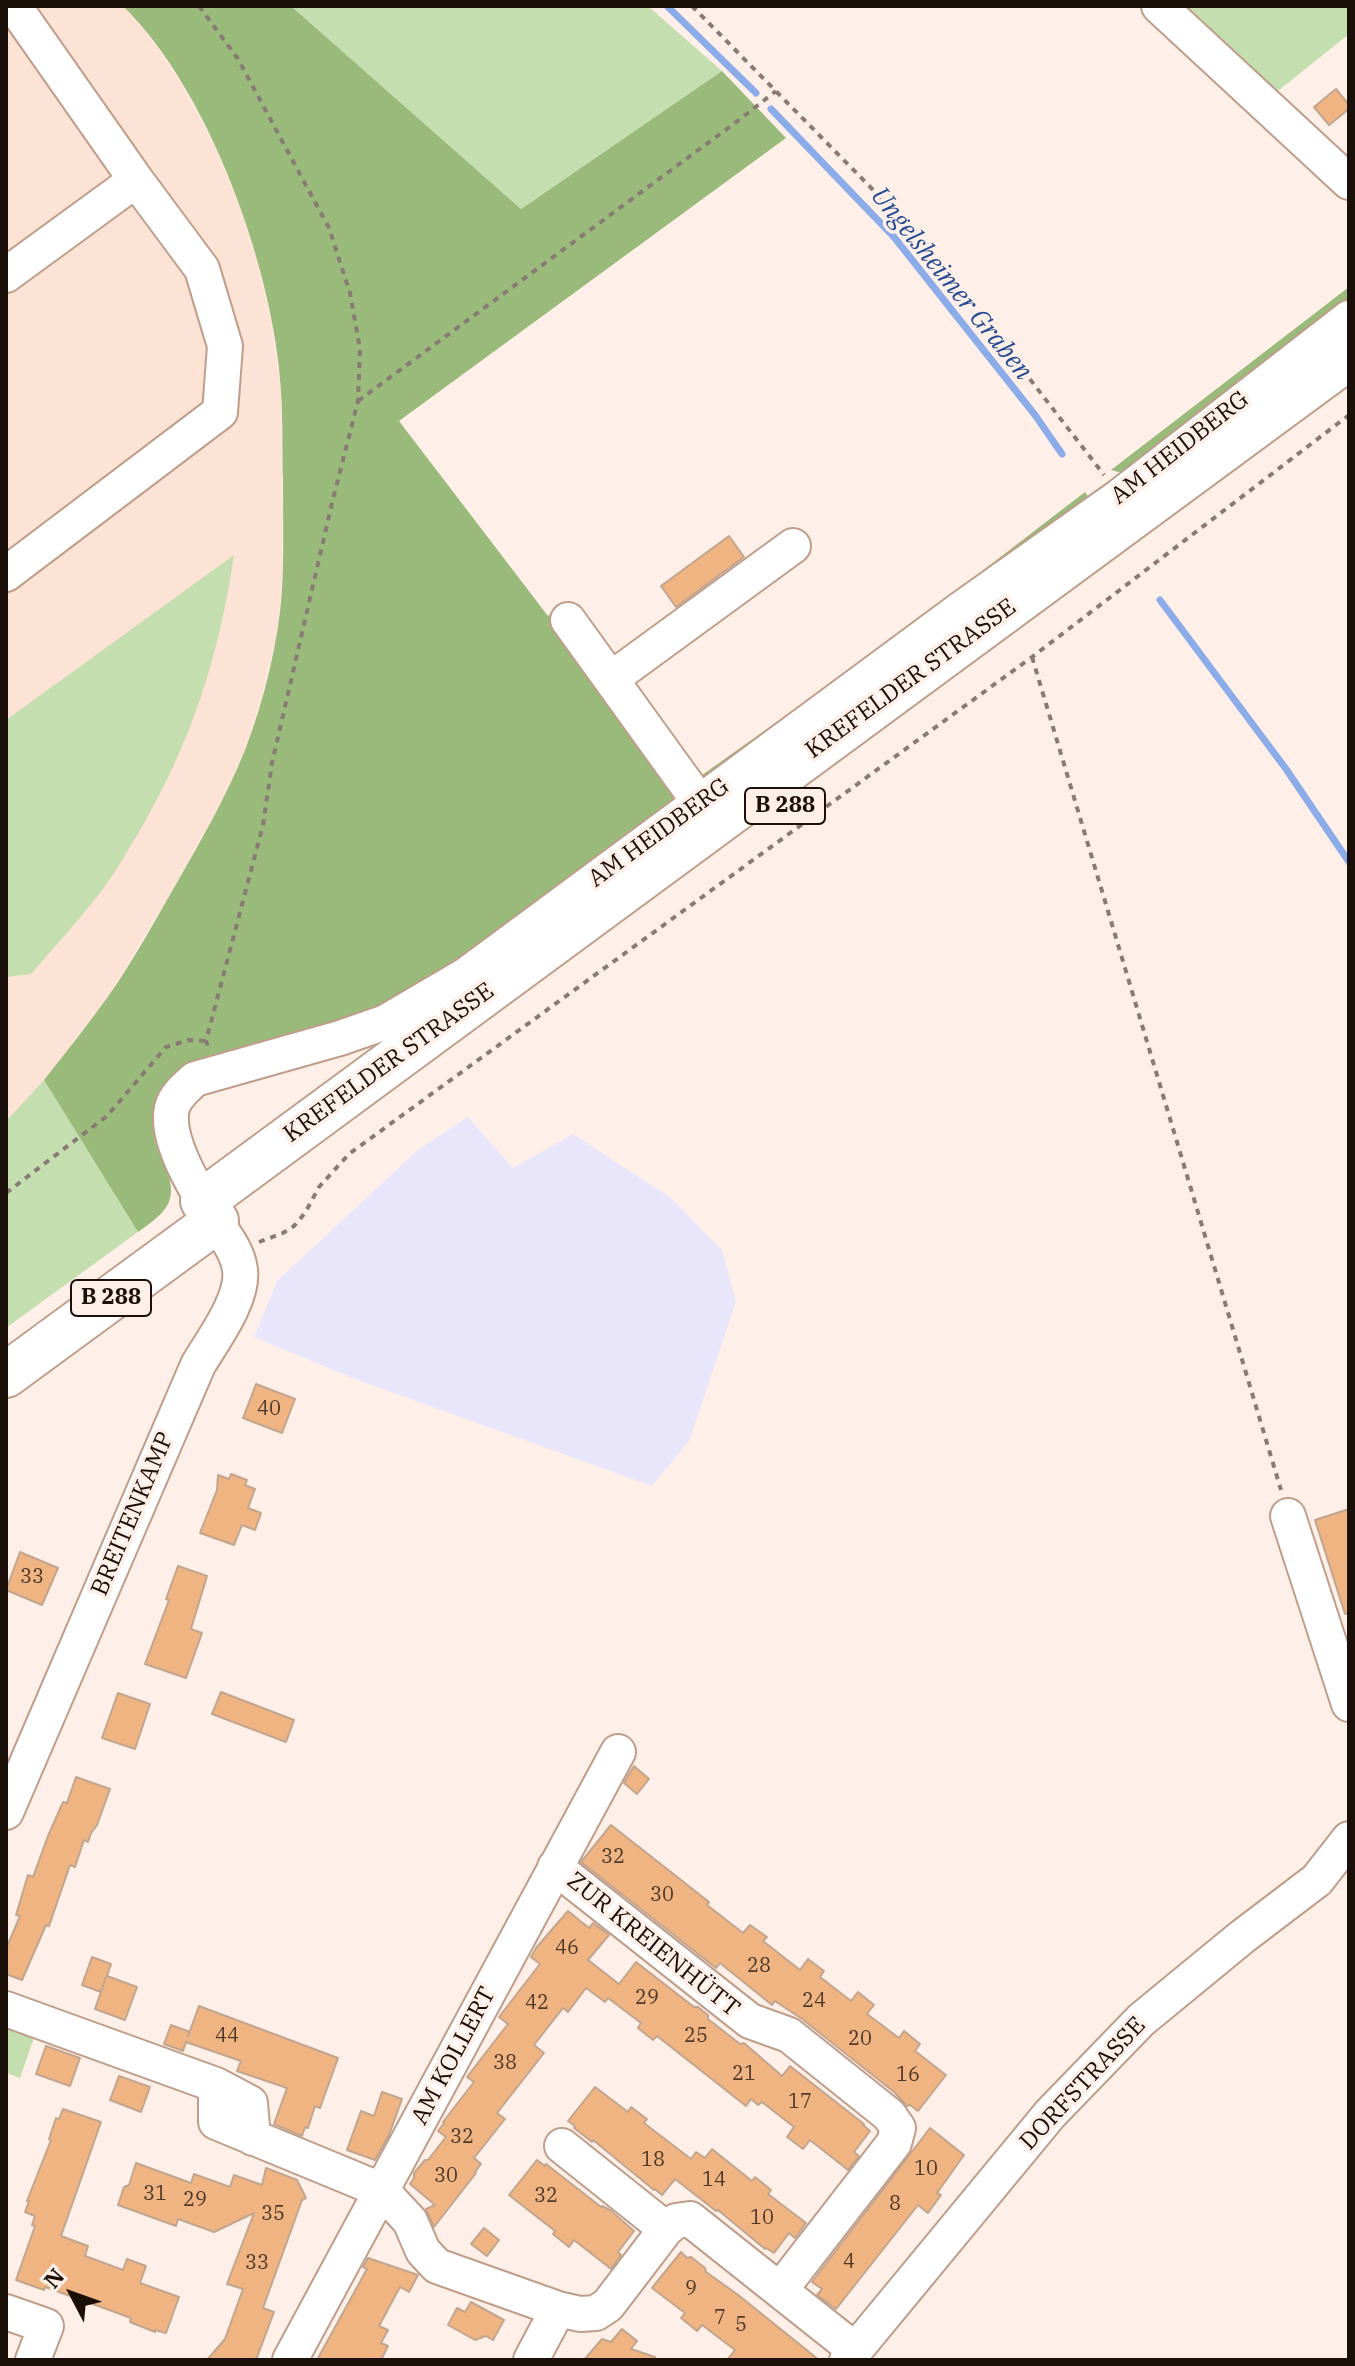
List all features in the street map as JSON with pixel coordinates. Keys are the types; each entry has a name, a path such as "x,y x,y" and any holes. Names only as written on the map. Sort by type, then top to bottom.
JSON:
{"main road":[{"name":"KREFELDER STRASSE","path":"6,1345 218,1224 1349,357"},
{"name":"KREFELDER STRASSE","path":"6,1375 218,1224 985,660 1349,385"}],"street":[{"path":"6,574 220,412 225,346 202,269 14,6"},
{"path":"1159,6 1349,182"},
{"path":"6,275 136,180"},
{"name":"AM HEIDBERG","path":"218,1224 184,1164 170,1122 172,1105 181,1091 195,1079 386,1022 466,975 961,609 1120,496 1349,318"},
{"path":"611,679 793,546"},
{"path":"568,620 700,803"},
{"name":"BREITENKAMP","path":"6,1812 198,1365 237,1297 241,1272 218,1224"},
{"path":"1288,1516 1349,1704"},
{"name":"AM KOLLERT","path":"290,2360 618,1752"},
{"name":"DORFSTRASSE","path":"851,2355 1050,2114 1090,2072 1141,2020 1317,1880 1349,1839"},
{"name":"ZUR KREIENHÜTT","path":"555,1867 750,2021 789,2035 889,2115 898,2128 894,2143 780,2290"},
{"path":"6,2009 216,2085 216,2122 381,2190 410,2221 423,2251 437,2266 558,2309 580,2314 596,2313 608,2305 666,2229 676,2221 690,2219 780,2290 851,2355"},
{"path":"562,2146 666,2229"},
{"path":"531,2360 558,2309"},
{"path":"6,2312 46,2326 33,2360"}],"path":[{"path":"6,1193 107,1116 166,1047 189,1040 206,1041 263,825 272,763 358,401 360,349 350,293 329,228 238,59 199,6"},
{"path":"692,6 891,208 985,321 1120,496"},
{"path":"358,401 776,91"},
{"path":"218,1224 283,1233 294,1226 319,1187 349,1154 1032,657 1349,415"},
{"path":"1032,657 1288,1516"}],"shaded area":[{"path":"6,6 123,6 141,24 183,85 215,146 256,255 271,321 281,389 283,517 282,591 275,642 245,749 225,796 107,998 44,1080 6,1121"},
{"path":"468,1117 513,1168 573,1134 671,1198 722,1250 736,1302 689,1441 652,1486 355,1379 254,1337 277,1281 419,1149"}],"green space":[{"path":"123,6 291,6 521,209 722,71 786,138 399,421 548,616 551,613 688,799 408,998 158,1101 154,1135 169,1176 171,1196 164,1211 138,1232 44,1080 117,984 135,955 206,832 245,750 264,692 280,611 283,482 282,403 276,343 251,239 232,185 183,85 154,42"},
{"path":"291,6 648,6 722,71 521,209"},
{"path":"1168,6 1349,6 1349,34 1273,95"},
{"path":"1349,287 1349,306 1126,474 1111,470"},
{"path":"1085,492 1092,502 703,788 695,780 895,638"},
{"path":"234,555 211,664 188,732 157,799 113,875 80,918 31,974 6,977 6,720"},
{"path":"44,1080 138,1232 6,1328 6,1121"},
{"path":"6,2024 35,2035 20,2078 6,2073"}],"building":[{"path":"1336,89 1349,109 1329,125 1314,107"},
{"path":"729,536 744,557 676,607 661,586"},
{"path":"256,1384 295,1399 282,1433 243,1418"},
{"path":"231,1474 247,1480 245,1485 255,1489 248,1508 261,1513 255,1530 242,1525 234,1545 200,1533 217,1490 218,1475 229,1479"},
{"path":"1349,1509 1349,1613 1345,1614 1315,1520"},
{"path":"20,1552 58,1568 42,1605 6,1590"},
{"path":"178,1566 207,1576 191,1629 202,1633 186,1678 145,1664"},
{"path":"221,1692 294,1720 286,1742 212,1714"},
{"path":"118,1693 150,1704 135,1749 102,1738"},
{"path":"634,1766 649,1779 637,1794 624,1783"},
{"path":"76,1777 110,1789 97,1825 88,1842 84,1840 75,1867 70,1865 49,1926 46,1925 22,1980 6,1974 6,1949 20,1916 16,1915 28,1875 33,1877 48,1836 63,1802 67,1803"},
{"path":"611,1825 709,1902 707,1905 743,1933 750,1925 767,1937 763,1941 800,1970 808,1959 824,1971 820,1977 851,2001 858,1992 874,2005 867,2014 899,2038 904,2031 920,2044 915,2051 946,2075 918,2111 907,2106 894,2092 802,2019 775,2001 772,2005 720,1963 716,1968 581,1862"},
{"path":"568,1911 589,1928 593,1923 609,1935 588,1960 619,1984 636,1962 698,2007 708,2015 708,2019 740,2044 744,2043 782,2076 790,2066 864,2124 870,2131 854,2152 859,2156 848,2170 810,2140 803,2149 787,2137 794,2127 762,2102 758,2105 751,2099 746,2106 657,2036 653,2040 638,2028 641,2023 608,1998 605,2002 586,1988 568,2012 563,2008 534,2045 544,2053 497,2113 505,2119 474,2158 481,2164 434,2227 426,2209 435,2205 410,2184 414,2173 446,2137 438,2131 474,2082 467,2077 508,2024 499,2017 540,1964 531,1957"},
{"path":"92,1957 111,1964 107,1976 137,1987 125,2020 95,2009 101,1992 82,1985"},
{"path":"199,2006 338,2058 320,2108 315,2106 302,2136 274,2124 287,2088 237,2071 241,2061 186,2042 183,2051 164,2044 171,2025 190,2032"},
{"path":"46,2046 80,2058 70,2086 36,2074"},
{"path":"119,2076 150,2087 141,2112 110,2100"},
{"path":"595,2087 628,2112 631,2107 647,2119 644,2123 691,2159 696,2152 705,2158 712,2149 752,2181 755,2177 771,2190 768,2194 806,2223 795,2238 789,2233 774,2253 675,2179 662,2195 654,2190 568,2121"},
{"path":"382,2092 402,2099 389,2135 375,2160 347,2150 361,2111 374,2116"},
{"path":"63,2109 101,2122 61,2236 88,2246 85,2256 123,2270 127,2259 146,2266 140,2283 179,2297 166,2333 155,2332 130,2322 131,2318 45,2287 44,2290 16,2280 35,2226 32,2225 35,2216 25,2212 27,2201 51,2140 56,2118 59,2119"},
{"path":"930,2128 964,2155 937,2193 941,2195 928,2213 918,2205 836,2309 817,2295 822,2289 812,2282"},
{"path":"537,2160 601,2207 610,2210 634,2231 618,2252 621,2255 611,2269 574,2240 569,2247 553,2234 555,2231 509,2195"},
{"path":"136,2163 191,2183 194,2174 230,2187 234,2175 262,2185 266,2168 297,2180 306,2198 302,2200 263,2308 274,2312 256,2360 207,2360 225,2339 243,2289 227,2284 254,2213 214,2232 178,2219 176,2226 118,2205"},
{"path":"484,2228 499,2240 487,2256 471,2244"},
{"path":"681,2252 819,2360 727,2360 735,2350 702,2325 697,2331 681,2318 685,2313 652,2288"},
{"path":"368,2258 418,2275 409,2292 400,2287 379,2326 388,2330 381,2343 388,2346 381,2360 317,2360 367,2269 363,2267"},
{"path":"471,2302 504,2320 493,2340 486,2336 475,2340 448,2325 457,2308 465,2312"},
{"path":"622,2329 637,2341 631,2349 655,2357 654,2360 584,2360 602,2339 611,2342"}],"waterway":[{"name":"Ungelsheimer Graben","path":"667,6 756,93"},
{"name":"Ungelsheimer Graben","path":"771,109 894,237 1035,415 1062,454"},
{"name":"Ungelsheimer Graben","path":"1160,600 1286,769 1349,862"}]}
